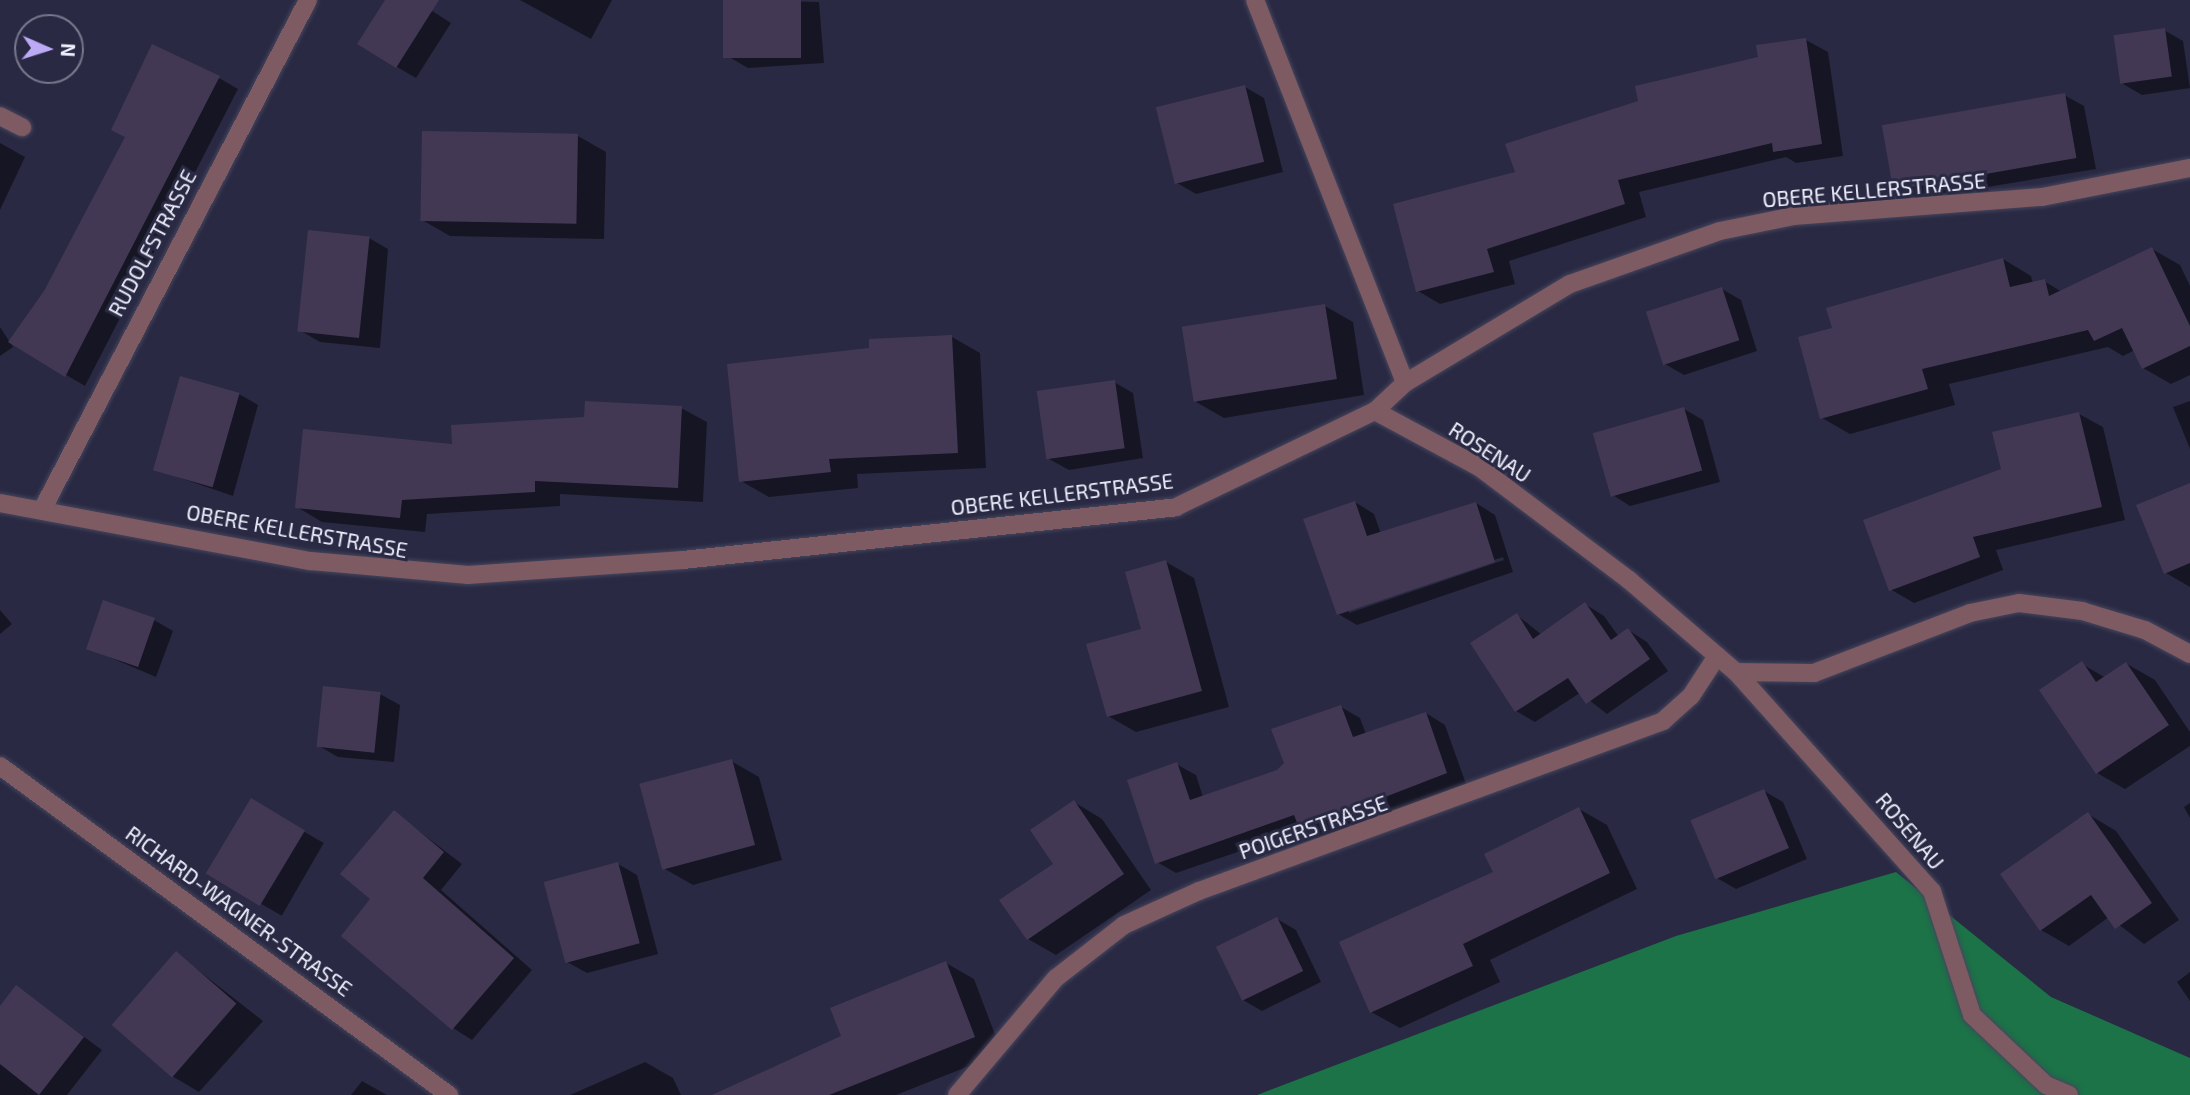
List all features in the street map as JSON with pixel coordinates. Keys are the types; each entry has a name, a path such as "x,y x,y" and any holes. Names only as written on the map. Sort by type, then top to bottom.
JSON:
{"street":[{"name":"RUDOLFSTRASSE","path":"42,510 308,0"},
{"path":"1255,0 1405,383"},
{"path":"0,116 22,127"},
{"name":"OBERE KELLERSTRASSE","path":"0,503 401,573 468,575 669,561 1176,507 1376,411 1405,383 1570,284 1720,231 1794,216 2042,197 2190,168"},
{"name":"ROSENAU","path":"1376,411 1479,467 1736,672 1932,891 1972,1015 2046,1085 2069,1095"},
{"path":"1736,672 1814,673 1970,613 2019,603 2082,611 2145,630 2190,654"},
{"name":"POIGERSTRASSE","path":"957,1095 1056,978 1124,925 1199,891 1663,721 1691,696 1717,656"},
{"name":"RICHARD-WAGNER-STRASSE","path":"0,766 449,1095"}],"green space":[{"path":"1896,872 2051,997 2190,1058 2190,1095 1257,1095 1676,936"}],"building":[{"path":"385,0 439,0 396,68 357,44"},
{"path":"723,0 801,0 801,58 723,58"},
{"path":"2165,28 2172,77 2120,84 2114,35"},
{"path":"1806,38 1822,144 1773,152 1772,143 1618,180 1625,204 1487,249 1494,272 1416,292 1393,204 1515,172 1505,144 1638,101 1635,86 1758,57 1756,45"},
{"path":"152,44 220,76 65,377 8,342 44,291 125,137 111,130"},
{"path":"1245,85 1264,162 1175,184 1156,107"},
{"path":"2065,93 2076,158 1893,190 1882,125"},
{"path":"422,131 578,134 576,224 420,221"},
{"path":"308,230 370,236 359,338 297,331"},
{"path":"2152,247 2190,326 2190,346 2142,369 2122,328 2094,341 2088,330 1922,369 1928,389 1820,419 1798,337 1832,328 1826,308 2003,258 2010,287 2045,279 2049,296"},
{"path":"1722,287 1739,340 1663,365 1646,312"},
{"path":"1325,304 1337,379 1194,402 1182,327"},
{"path":"952,335 958,453 829,459 831,472 739,482 727,364 869,348 869,339"},
{"path":"180,376 240,393 213,487 153,470"},
{"path":"1115,380 1125,448 1046,459 1037,391"},
{"path":"585,401 682,406 678,488 535,481 535,492 402,500 400,518 295,508 303,429 452,444 451,425 584,417"},
{"path":"1684,407 1702,470 1611,497 1593,433"},
{"path":"2079,412 2102,507 1973,537 1980,557 1889,591 1863,520 2001,469 1992,432"},
{"path":"2190,483 2190,563 2164,574 2136,505"},
{"path":"1355,501 1367,536 1476,502 1495,562 1337,615 1303,519"},
{"path":"1166,560 1202,691 1107,717 1086,644 1141,629 1125,572"},
{"path":"103,600 155,618 138,667 86,649"},
{"path":"1585,602 1611,640 1628,628 1650,659 1586,704 1568,678 1515,712 1470,643 1517,613 1533,639"},
{"path":"2082,661 2096,682 2126,662 2169,725 2096,774 2039,690"},
{"path":"323,686 381,692 374,753 317,747"},
{"path":"1341,705 1353,737 1426,712 1447,773 1300,830 1294,815 1155,864 1127,780 1177,762 1190,800 1277,770 1284,763 1271,729"},
{"path":"732,759 755,845 662,870 639,784"},
{"path":"1764,789 1789,848 1715,879 1690,820"},
{"path":"251,798 305,830 260,906 206,873"},
{"path":"1074,800 1124,874 1027,940 999,900 1053,864 1030,830"},
{"path":"1579,807 1610,873 1463,944 1473,966 1370,1013 1339,942 1493,872 1484,854"},
{"path":"394,810 444,852 423,878 514,958 452,1030 341,936 370,899 340,874"},
{"path":"2088,812 2152,903 2115,929 2091,895 2040,931 2000,874"},
{"path":"618,862 640,943 565,963 544,882"},
{"path":"1277,917 1303,971 1242,1001 1216,947"},
{"path":"176,951 236,1003 172,1077 112,1025"},
{"path":"946,961 975,1037 829,1095 712,1095 841,1036 830,1008"},
{"path":"16,985 84,1037 39,1095 0,1064 0,1006"}]}
